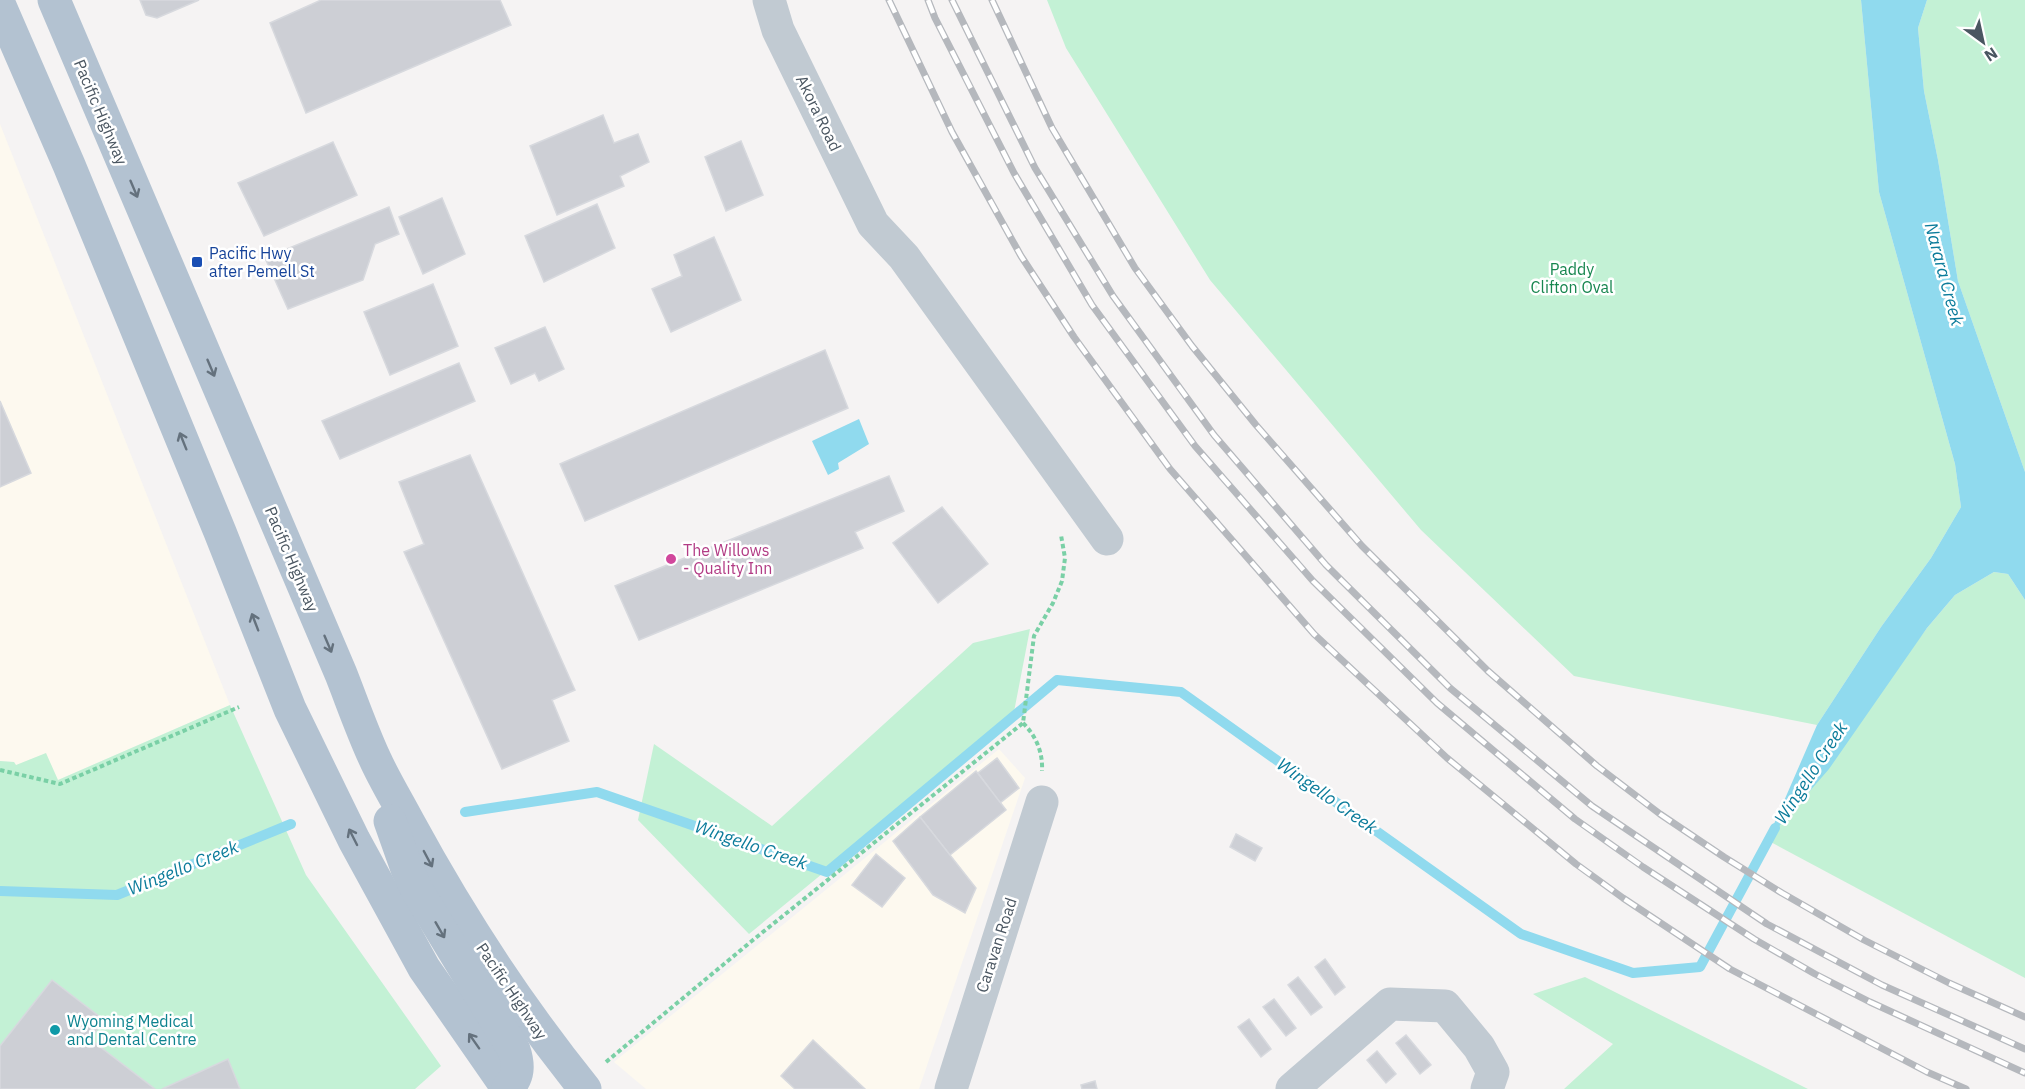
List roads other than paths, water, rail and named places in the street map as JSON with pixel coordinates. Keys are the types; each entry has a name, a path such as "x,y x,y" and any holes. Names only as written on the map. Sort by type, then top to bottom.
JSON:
{"main road":[{"name":"Pacific Highway","path":"54,0 375,759 434,869 515,997 545,1040 594,1077"},
{"path":"0,6 74,176 290,709 354,840 424,968 508,1089 514,1082 518,1070 514,1050 483,996 443,935 410,876 391,825 375,759"}],"street":[{"name":"Akora Road","path":"769,0 778,30 873,224 904,257 1107,539"},
{"name":"Caravan Road","path":"951,1089 1042,802"},
{"path":"1292,1089 1389,1004 1445,1006 1479,1047 1492,1072 1487,1089"}],"water":[{"name":"Narara Creek","path":"1861,0 1927,0 1918,28 1924,91 1958,281 2025,472 2025,600 2008,574 1994,572 1955,595 1927,628 1829,769 1767,840 1817,725 1881,627 1931,558 1961,507 1955,464 1879,192"},
{"path":"859,419 869,444 838,463 839,469 828,475 812,441"}],"waterway":[{"name":"Wingello Creek","path":"465,812 597,792 827,872 1057,680 1181,692 1521,934 1633,973 1700,967 1775,828"},
{"name":"Wingello Creek","path":"0,891 117,895 291,824"}],"railway":[{"path":"889,0 952,132 1021,256 1074,337 1170,469 1314,634 1447,758 1576,864 1623,898 1730,969 1927,1072 1966,1089"},
{"path":"928,0 1014,173 1092,305 1195,446 1313,581 1437,703 1575,819 1643,867 1754,939 1870,1002 2025,1073"},
{"path":"952,0 1035,168 1113,296 1214,435 1326,565 1450,688 1592,806 1767,924 1882,985 2025,1049"},
{"path":"992,0 1052,128 1135,268 1192,346 1256,425 1362,546 1488,671 1597,766 1660,814 1724,857 1864,940 1949,983 2025,1017"}],"place":[{"name":"Pacific Hwy after Pemell St","path":"197,262"},
{"name":"The Willows - Quality Inn","path":"671,559"},
{"name":"Wyoming Medical and Dental Centre","path":"55,1030"}],"park label":[{"name":"Paddy Clifton Oval","path":"1572,278"}]}
